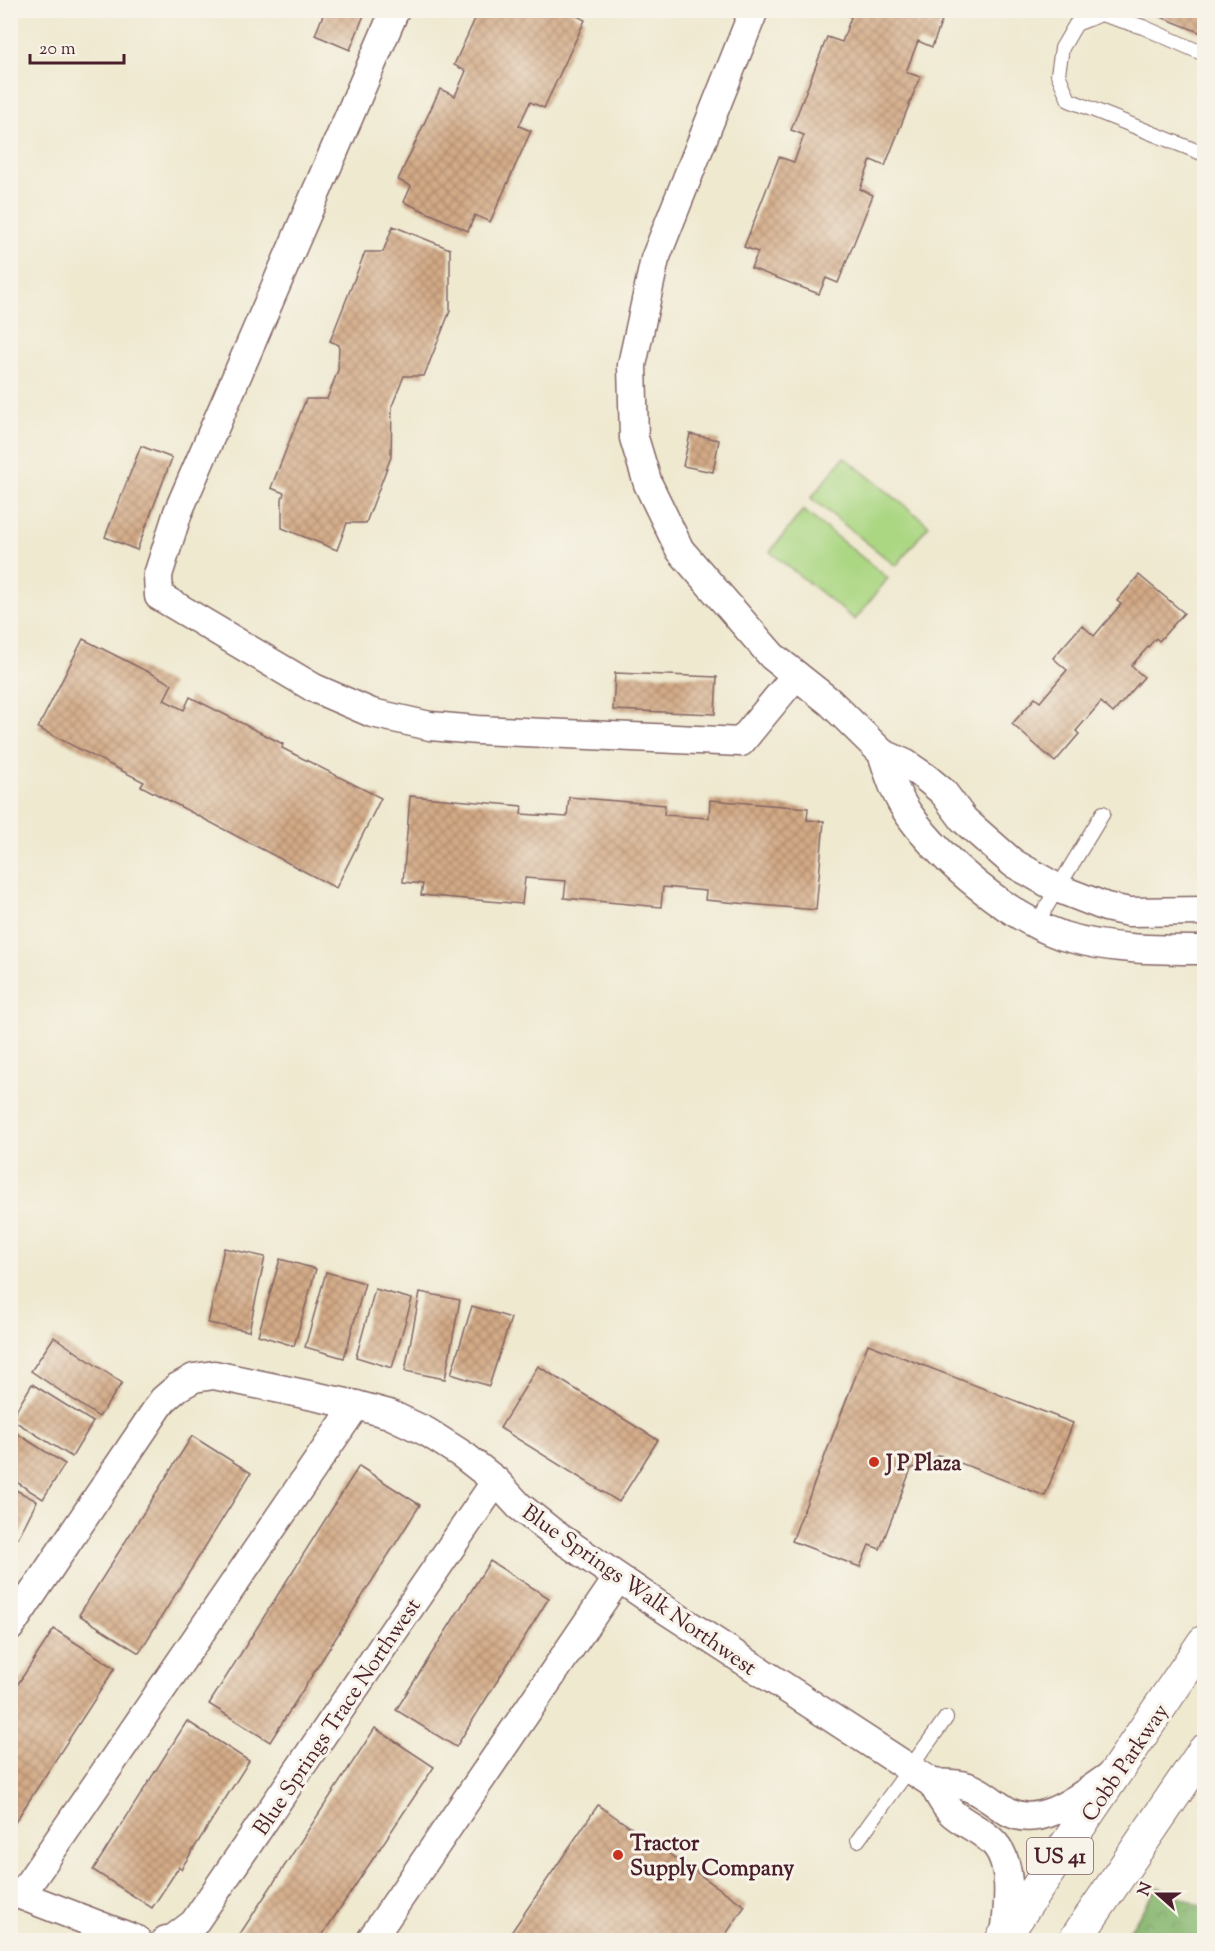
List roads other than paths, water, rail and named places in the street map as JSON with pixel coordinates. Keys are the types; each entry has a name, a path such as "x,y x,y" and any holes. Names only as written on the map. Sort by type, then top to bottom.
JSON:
{"main road":[{"name":"Cobb Parkway","path":"1004,1938 1204,1642"},
{"name":"US 41","path":"1075,1941 1204,1751"}],"street":[{"path":"395,10 178,512 158,575 159,596 314,688 372,713 430,726 741,742 796,675"},
{"path":"754,10 655,259 632,364 634,438 648,484 680,550 772,656 830,702 882,753 906,764 943,792 964,820 1013,863 1057,888 1106,907 1128,912 1204,911"},
{"path":"882,753 892,786 909,815 953,866 1036,924 1062,935 1104,945 1150,950 1204,950"},
{"name":"Blue Springs Walk Northwest","path":"10,1627 163,1400 178,1387 194,1378 214,1375 389,1414 428,1432 463,1455 496,1481 519,1506 553,1533 921,1776 949,1810 993,1842 999,1851 1008,1881 1004,1938"},
{"path":"137,1941 16,1893 356,1405"},
{"name":"Blue Springs Trace Northwest","path":"166,1941 173,1939 194,1923 496,1481"},
{"path":"370,1941 618,1578"},
{"name":"Blue Springs Walk Northwest","path":"921,1776 967,1786 1010,1813 1024,1817 1038,1817 1067,1804 1117,1772"}],"lane":[{"path":"1070,10 1076,24"},
{"path":"1204,54 1143,27 1101,14 1076,24 1062,48 1058,74 1069,100 1204,154"},
{"path":"1036,924 1103,813"},
{"path":"858,1840 921,1776 946,1718"}],"place":[{"name":"J P Plaza","path":"874,1462"},
{"name":"Tractor Supply Company","path":"618,1855"}]}
